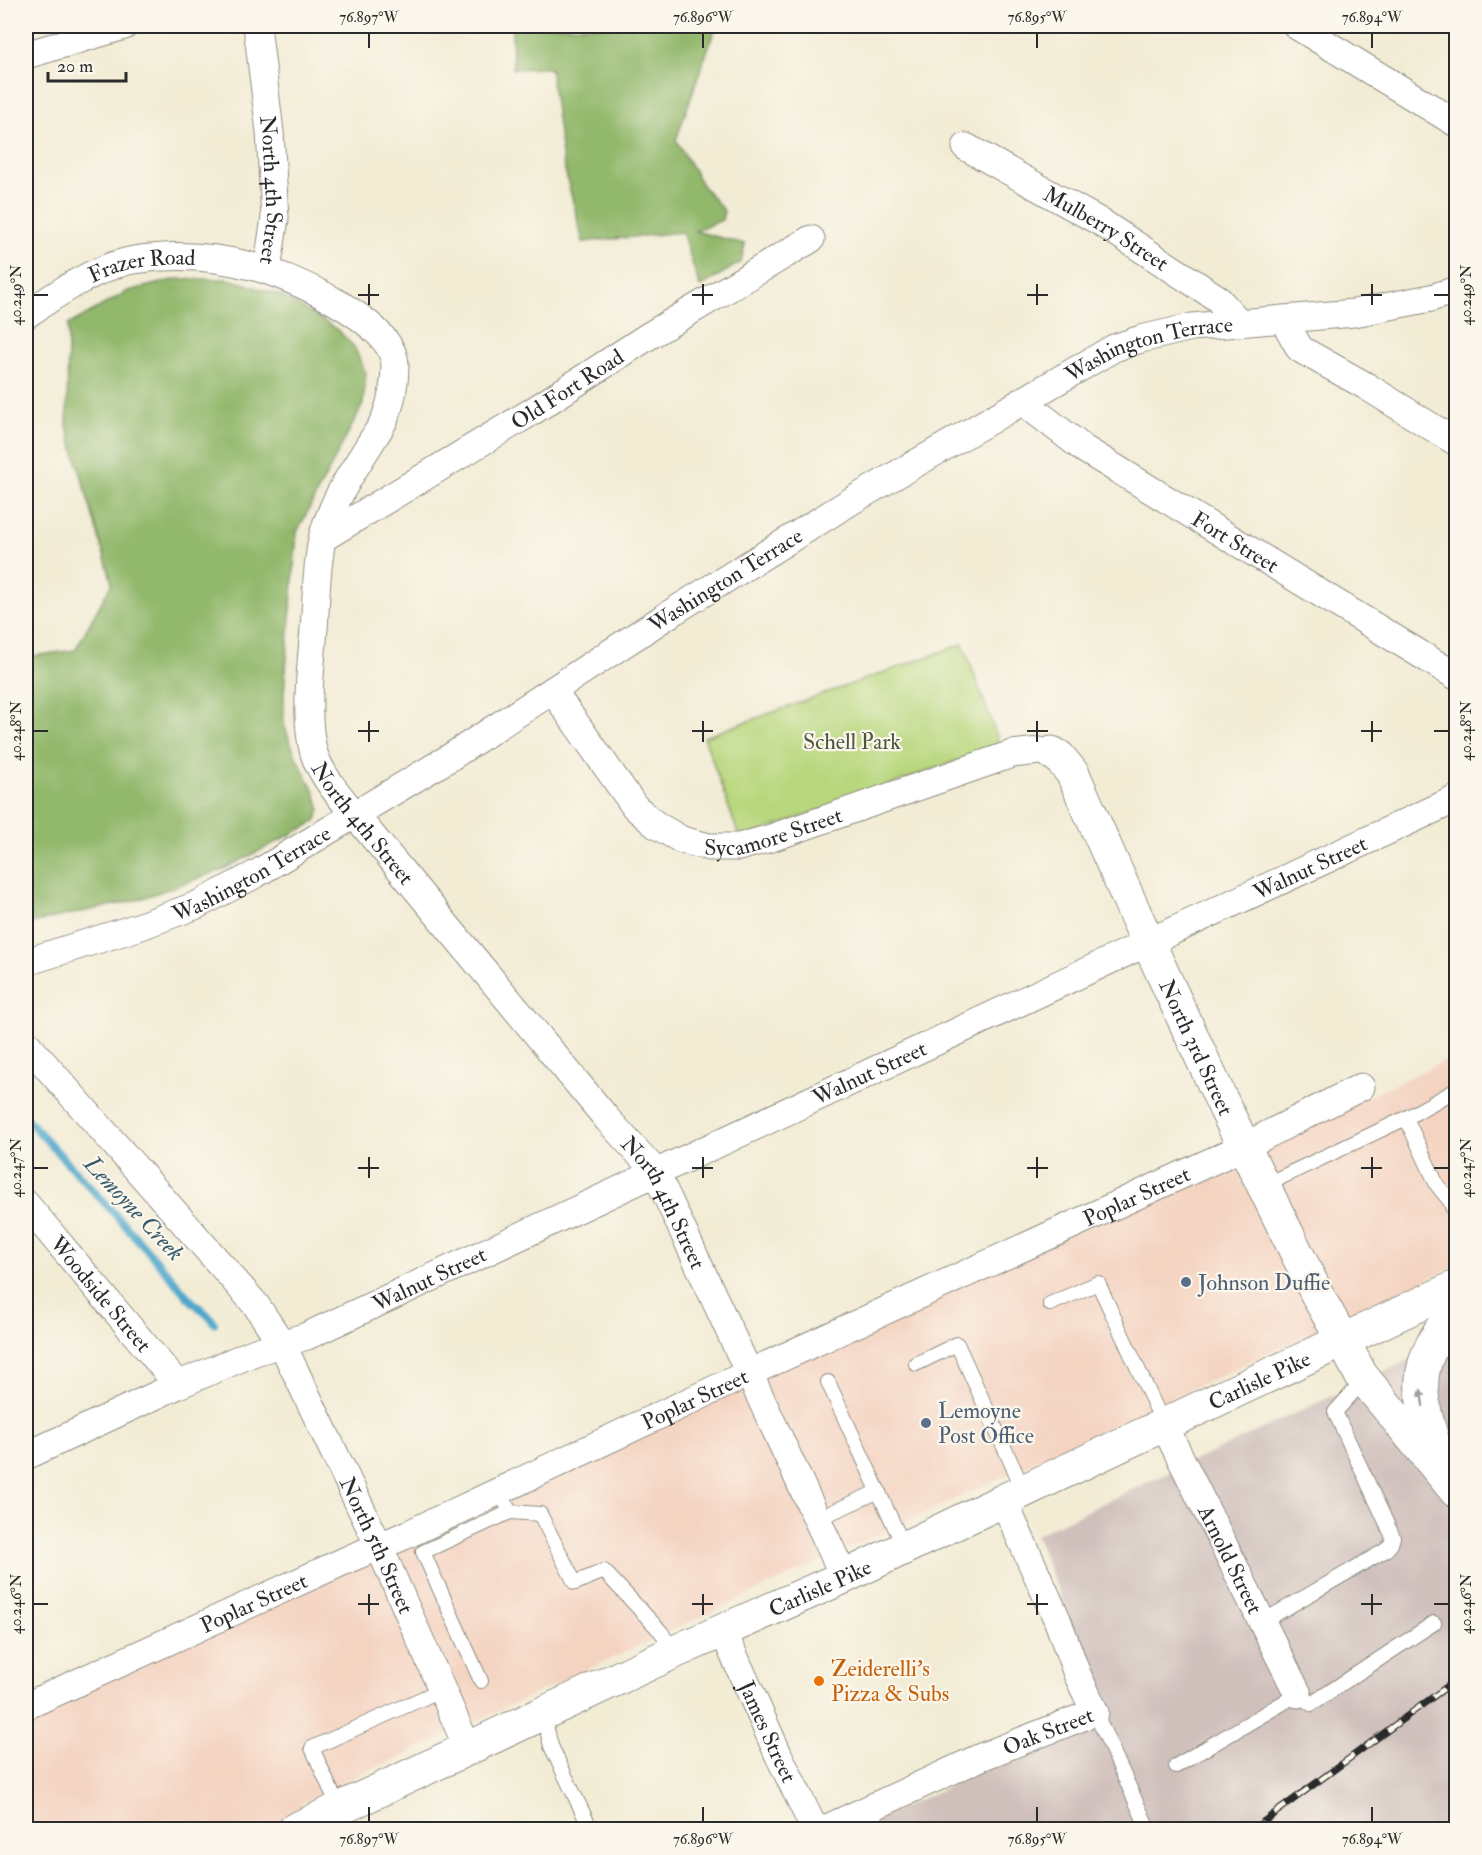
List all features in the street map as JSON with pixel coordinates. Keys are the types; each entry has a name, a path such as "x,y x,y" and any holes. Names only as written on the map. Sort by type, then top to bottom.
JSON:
{"main road":[{"name":"North 3rd Street","path":"1052,753 1074,774 1136,916 1226,1110 1319,1298 1365,1379 1450,1483"},
{"name":"Carlisle Pike","path":"294,1830 672,1653 844,1577 1456,1287"},
{"path":"1450,1483 1424,1413 1420,1386 1423,1366 1437,1334 1456,1307"}],"street":[{"path":"26,55 124,26"},
{"name":"North 4th Street","path":"257,26 270,132 275,218 267,270 338,302 363,319 376,331 393,354 395,363 392,393 385,419 340,493 330,514 320,550 309,694 311,743 317,760 330,783 355,815 608,1120 655,1171 844,1577"},
{"path":"1297,26 1456,123"},
{"name":"Mulberry Street","path":"966,147 1044,189 1217,297 1239,322"},
{"name":"Old Fort Road","path":"323,538 533,411 647,337 811,240"},
{"name":"Frazer Road","path":"26,315 92,275 134,260 168,256 203,257 267,270"},
{"name":"Washington Terrace","path":"26,962 138,927 197,905 256,874 553,691 671,613 843,506 1114,348 1192,327 1354,313 1431,298 1456,290"},
{"path":"1284,319 1300,349 1366,386 1456,442"},
{"name":"Fort Street","path":"1022,400 1084,449 1456,676"},
{"name":"Sycamore Street","path":"553,691 635,807 656,825 682,840 709,847 739,847 771,838 1012,754 1039,751 1052,753"},
{"name":"Walnut Street","path":"282,1344 307,1336 655,1171 1456,799"},
{"name":"North 5th Street","path":"26,1042 256,1305 282,1344 379,1546 468,1749"},
{"name":"Poplar Street","path":"26,1706 379,1546 448,1528 505,1502 749,1373 1245,1146 1361,1086"},
{"name":"Woodside Street","path":"26,1204 178,1385"},
{"path":"26,1456 178,1385 255,1352 282,1344"},
{"name":"Arnold Street","path":"1164,1425 1298,1694"},
{"name":"Oak Street","path":"823,1830 981,1757 1095,1712 1077,1674 1013,1495"},
{"name":"James Street","path":"723,1631 815,1830"}],"lane":[{"path":"1265,1185 1406,1118 1456,1090"},
{"path":"1406,1118 1437,1185 1453,1200 1456,1216"},
{"path":"1050,1304 1098,1283 1164,1425"},
{"path":"916,1364 957,1344 1013,1495"},
{"path":"1262,1622 1386,1550 1391,1544 1393,1537 1335,1412 1365,1379"},
{"path":"828,1382 904,1547"},
{"path":"817,1519 879,1491"},
{"path":"505,1502 540,1514 575,1583 604,1571 662,1633 672,1653"},
{"path":"448,1528 423,1552 481,1681"},
{"path":"1176,1766 1298,1694 1311,1704 1434,1623"},
{"path":"339,1808 312,1748 441,1690"},
{"path":"1095,1712 1146,1824"},
{"path":"543,1713 551,1746 591,1830"}],"shaded area":[{"path":"1456,1056 1456,1266 303,1802 281,1829 26,1829 26,1716"},
{"path":"1456,1338 1456,1829 854,1830 1109,1712 1035,1535"}],"green space":[{"path":"512,26 716,26 676,140 702,185 724,211 722,220 695,231 745,244 741,262 700,287 682,232 583,242 563,162 550,68 513,69"},
{"path":"177,279 229,279 280,295 337,329 354,347 366,373 363,404 297,532 284,694 284,725 296,757 315,792 320,810 315,822 224,869 137,900 26,924 26,657 75,650 112,583 67,426 68,325 128,291"},
{"name":"Schell Park","path":"963,644 1000,745 740,839 704,737"}],"waterway":[{"name":"Lemoyne Creek","path":"26,1118 214,1323"}],"railway":[{"path":"1252,1830 1456,1680"}],"place":[{"name":"Johnson Duffie","path":"1186,1282"},
{"name":"Lemoyne Post Office","path":"926,1423"},
{"name":"Zeiderelli's Pizza & Subs","path":"819,1681"}]}
